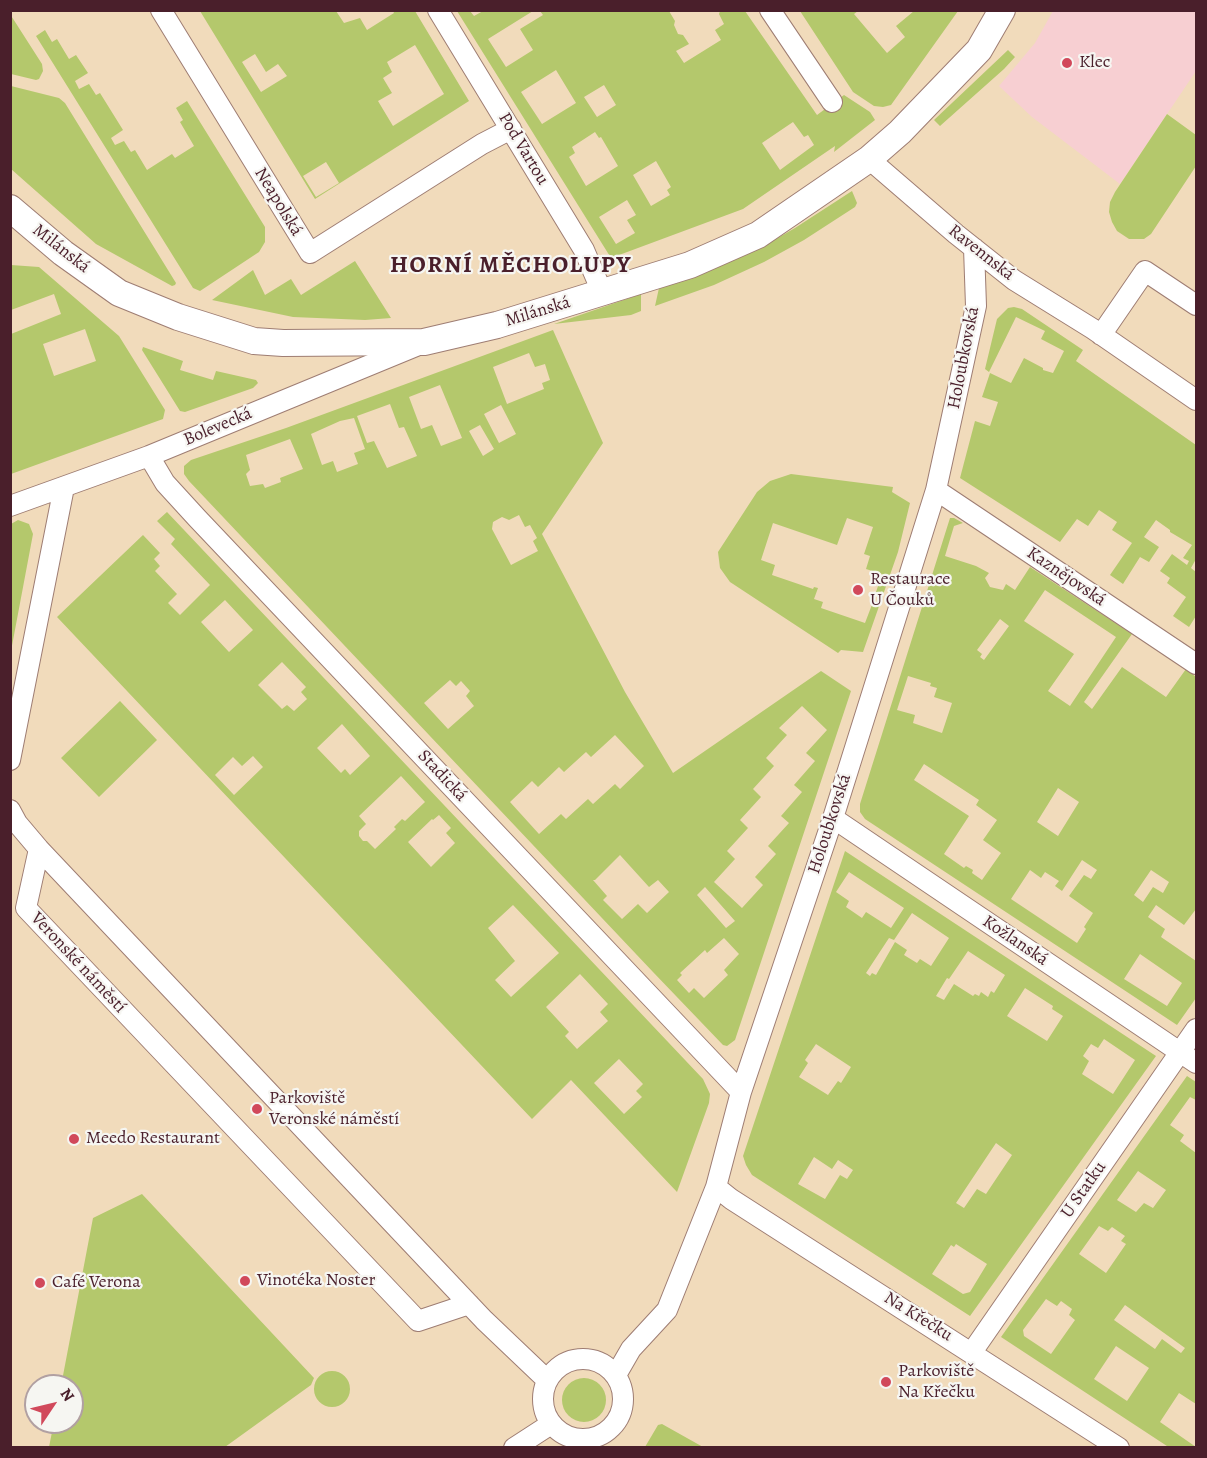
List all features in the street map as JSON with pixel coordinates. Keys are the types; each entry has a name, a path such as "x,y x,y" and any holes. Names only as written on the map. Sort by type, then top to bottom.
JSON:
{"street":[{"name":"Neapolská","path":"161,10 310,253 482,144 511,129"},
{"name":"Pod Vartou","path":"438,10 585,250 602,292"},
{"path":"770,10 832,102"},
{"name":"Milánská","path":"10,208 63,253 119,293 178,317 254,341 283,343 424,342 497,325 690,265 758,235 869,159 900,132 979,50 1002,10"},
{"name":"Ravennská","path":"869,159 974,249 1014,280 1197,400"},
{"name":"Holoubkovská","path":"615,1376 631,1349 667,1310 716,1187 741,1092 833,818 936,490 976,306 974,249"},
{"path":"1101,335 1145,271 1197,305"},
{"name":"Bolevecká","path":"10,506 149,456 424,342"},
{"name":"Stadická","path":"149,456 165,483 197,518 741,1092"},
{"path":"10,760 64,487"},
{"name":"Kaznějovská","path":"936,490 1197,664"},
{"path":"10,810 17,823 39,849 469,1304 547,1380"},
{"name":"Kožlanská","path":"833,818 1188,1058"},
{"name":"Veronské náměstí","path":"39,849 26,908 418,1321 469,1304"},
{"name":"U Statku","path":"972,1352 1188,1058 1197,1029"},
{"name":"Na Křečku","path":"716,1187 731,1199 1119,1448"},
{"path":"580,1359 594,1360 606,1366 615,1376 622,1388 623,1402 620,1415 612,1427 601,1436 588,1440 574,1439 561,1434 551,1424 542,1403 547,1380 555,1369 567,1362 580,1359"},
{"path":"514,1448 551,1424"}],"shaded area":[{"path":"1053,11 1196,11 1196,71 1120,184 1032,117 999,86 1035,43"}],"green space":[{"path":"200,11 336,11 344,23 360,18 367,30 394,13 393,11 415,11 469,101 315,199","holes":["415,45 444,94 393,126 378,101 392,93 383,78 392,72 387,62","255,54 266,72 278,64 287,76 261,92 242,62","326,162 339,183 316,197 303,176"]},
{"path":"457,11 470,11 474,16 483,11 533,11 488,39 506,67 533,50 520,29 543,15 540,11 669,11 675,21 674,25 678,34 683,35 689,44 676,51 684,63 721,40 715,30 724,24 719,14 720,11 745,11 817,115 844,95 870,112 875,120 834,152 835,146 743,209 611,258","holes":["556,70 576,103 542,124 521,92","604,85 616,105 597,117 584,97","793,122 804,137 808,135 814,145 780,170 762,143","595,132 599,138 601,137 618,166 586,186 569,157 575,153 572,147","656,161 671,187 667,190 670,195 651,206 633,175","627,200 636,215 627,220 635,233 616,244 599,217"]},
{"path":"800,11 858,11 854,14 887,53 905,37 896,26 914,11 958,11 891,105 883,107 874,106 853,92"},
{"path":"10,14 42,64 43,71 39,79 11,74"},
{"path":"45,30 52,42 57,39 69,59 76,55 88,73 75,81 79,89 89,84 96,95 100,93 123,130 111,138 115,145 124,141 131,152 135,150 147,170 172,154 175,158 194,146 180,122 183,120 176,108 187,101 265,227 265,242 259,252 200,291 193,288 36,36"},
{"path":"1008,50 1015,57 940,126 934,120"},
{"path":"11,86 59,98 65,103 176,283 175,285 172,286 96,244 11,169"},
{"path":"1167,114 1196,135 1196,166 1151,234 1144,239 1129,239 1117,231 1112,222 1109,212 1110,202"},
{"path":"852,191 857,203 855,207 804,240 714,285 655,306 659,288 694,277 762,247"},
{"path":"355,261 391,318 365,320 293,317 212,300 253,270 265,295 291,279 301,295"},
{"path":"11,265 39,267 119,336 165,410 163,419 11,474 11,334 61,314 54,294 11,310","holes":["85,329 96,361 54,376 43,344"]},
{"path":"641,294 641,311 631,315 554,324"},
{"path":"1008,308 1022,309 1083,350 1076,361 1196,445 1196,559 1191,568 1196,572 1196,616 1189,627 1173,616 1186,597 1167,583 1170,578 1160,571 1172,554 1187,565 1189,561 1183,558 1192,545 1170,532 1156,520 1144,537 1159,547 1149,562 1140,557 1123,584 1110,575 1132,543 1112,530 1117,522 1099,510 1088,526 1077,519 1060,542 960,478 975,421 990,426 998,402 982,397 990,373 1011,383 1024,358 1043,370 1053,373 1064,351 1041,339 1045,331 1016,317 989,372 985,369 997,319"},
{"path":"553,330 603,443 542,534 625,692 673,773 821,671 851,691 735,1040 727,1046 723,1045 653,972 184,474 184,466 191,460 286,428","holes":["529,353 535,367 545,364 550,380 542,383 544,389 507,404 493,367","440,385 462,438 441,446 432,425 421,429 409,397","390,404 399,428 404,427 417,456 387,468 374,441 367,443 357,416","501,405 516,434 499,443 484,414","354,418 365,449 354,453 358,464 337,472 333,461 322,465 311,434 340,421","480,425 494,449 483,456 469,431","290,439 303,469 280,478 281,482 265,488 263,484 250,486 246,474 250,470 246,455","519,515 525,527 530,525 537,538 533,541 538,551 511,565 492,529 493,522 502,517 509,520","450,680 456,686 461,681 470,691 466,696 474,706 448,729 424,703","802,706 827,730 806,753 815,761 794,785 802,792 781,816 789,823 768,846 776,854 755,877 763,885 742,908 714,882 735,859 727,851 748,828 740,820 761,797 753,789 774,766 766,758 787,735 779,728","615,735 644,766 620,789 615,784 593,804 588,799 566,819 561,814 539,834 510,802 532,781 538,787 559,767 564,772 586,752 591,757","620,855 649,887 658,880 669,892 647,913 638,904 622,919 603,900 607,896 593,880","705,887 735,921 726,928 697,895","724,938 739,954 724,970 728,975 704,998 694,988 689,993 677,980 682,975 680,973 705,950 707,953"]},
{"path":"143,347 183,361 180,370 213,380 216,371 256,380 258,383 253,388 185,412 180,411 142,350"},
{"path":"791,474 893,487 892,492 910,503 898,552 863,652 841,650 838,653 730,582 720,568 718,552 757,492 770,481","holes":["847,518 873,527 864,554 870,556 866,569 882,574 876,592 880,593 877,603 873,602 865,623 821,608 823,602 814,599 818,588 813,589 772,575 775,565 761,560 773,523 837,545"]},
{"path":"167,512 703,1079 710,1094 709,1103 677,1192 571,1080 532,1119 57,617 143,535 160,553 154,559 160,566 155,571 177,594 168,603 180,615 210,585 171,544 175,539 157,521","holes":["225,600 253,630 229,652 201,622","282,662 306,687 301,692 307,699 294,711 287,705 282,709 258,685","342,724 370,756 350,775 345,769 341,773 317,748","253,756 263,767 234,795 215,775 233,757 242,766","401,776 425,802 405,821 402,819 394,827 396,829 375,849 359,836 359,831 366,824 359,816","439,815 451,828 446,833 455,843 431,867 408,842","513,905 559,953 511,997 495,980 515,961 488,928","580,974 608,1004 600,1012 608,1021 577,1049 565,1036 569,1032 546,1007","619,1059 643,1084 636,1091 642,1097 624,1114 594,1083"]},
{"path":"950,518 954,518 963,523 954,526 945,556 976,566 989,573 985,578 990,587 1003,590 1006,584 1015,590 1030,567 1132,634 1084,702 1092,709 1122,667 1166,697 1186,669 1196,677 1196,909 1184,925 1156,905 1148,917 1165,929 1161,937 1196,961 1196,998 1177,1025 865,819 860,812 860,804","holes":["1045,590 1116,637 1070,706 1048,691 1074,654 1024,621","1000,619 1009,626 984,660 980,657 982,654 977,650","908,676 931,683 930,686 937,688 934,697 952,703 942,733 913,723 915,715 897,710","924,764 979,800 976,805 997,820 983,840 1001,853 982,880 972,873 973,870 966,866 964,868 944,854 969,816 914,780","1058,788 1079,802 1058,836 1037,822","1082,860 1097,870 1091,879 1084,875 1069,896 1093,913 1077,943 1011,899 1030,870 1041,878 1045,872 1059,881 1055,886 1062,891","1151,870 1169,882 1163,893 1153,887 1143,902 1134,895","1140,954 1182,983 1167,1006 1124,979"]},
{"path":"18,520 29,524 33,534 11,651 11,524"},
{"path":"120,701 157,740 99,797 61,758"},
{"path":"845,851 1156,1056 970,1316 752,1175 743,1156","holes":["849,872 904,908 891,928 866,912 862,918 846,907 849,901 836,892","912,913 949,938 931,966 920,959 917,963 904,955 907,950 895,942 876,975 872,973 870,976 866,973 889,938 894,940","968,951 1005,975 994,993 991,991 988,997 981,992 979,996 975,994 973,996 954,984 944,1000 936,996 947,978 949,979","1025,988 1053,1006 1052,1009 1063,1016 1047,1041 1007,1016","1104,1039 1135,1060 1113,1094 1082,1074 1089,1061 1083,1056 1091,1044 1098,1048","816,1044 851,1067 841,1083 838,1081 828,1095 799,1077 808,1063 805,1060","996,1143 1012,1155 986,1194 977,1189 964,1208 956,1203","814,1157 832,1169 838,1160 853,1170 847,1179 840,1175 825,1199 798,1184","956,1244 987,1264 970,1292 963,1294 932,1274 951,1245 954,1247"]},
{"path":"1187,1076 1196,1082 1196,1100 1190,1097 1170,1125 1184,1135 1180,1141 1196,1153 1196,1404 1179,1393 1160,1422 1196,1447 1170,1448 1001,1337","holes":["1138,1171 1166,1190 1153,1208 1144,1203 1136,1212 1117,1200","1099,1226 1108,1231 1112,1227 1125,1236 1121,1241 1126,1244 1106,1273 1079,1254","1046,1299 1057,1306 1061,1301 1072,1309 1069,1315 1075,1320 1051,1354 1024,1336 1023,1330","1125,1305 1185,1348 1181,1353 1162,1339 1155,1349 1114,1320","1116,1346 1149,1368 1127,1401 1094,1379"]},
{"path":"142,1194 314,1378 311,1385 225,1447 49,1447 52,1434 84,1434 84,1374 63,1374 93,1218"},
{"path":"332,1371 345,1376 350,1389 345,1402 332,1407 319,1402 314,1389 319,1376"},
{"path":"584,1378 599,1385 606,1400 599,1415 584,1422 569,1415 562,1400 569,1385"},
{"path":"662,1424 703,1447 645,1447 658,1425"}],"place":[{"name":"Klec","path":"1067,63"},
{"name":"Restaurace U Čouků","path":"858,590"},
{"name":"Parkoviště Veronské náměstí","path":"257,1109"},
{"name":"Meedo Restaurant","path":"74,1139"},
{"name":"Vinotéka Noster","path":"245,1281"},
{"name":"Café Verona","path":"40,1283"},
{"name":"Parkoviště Na Křečku","path":"886,1382"}],"district":[{"name":"HORNÍ MĚCHOLUPY","path":"511,266"}]}
